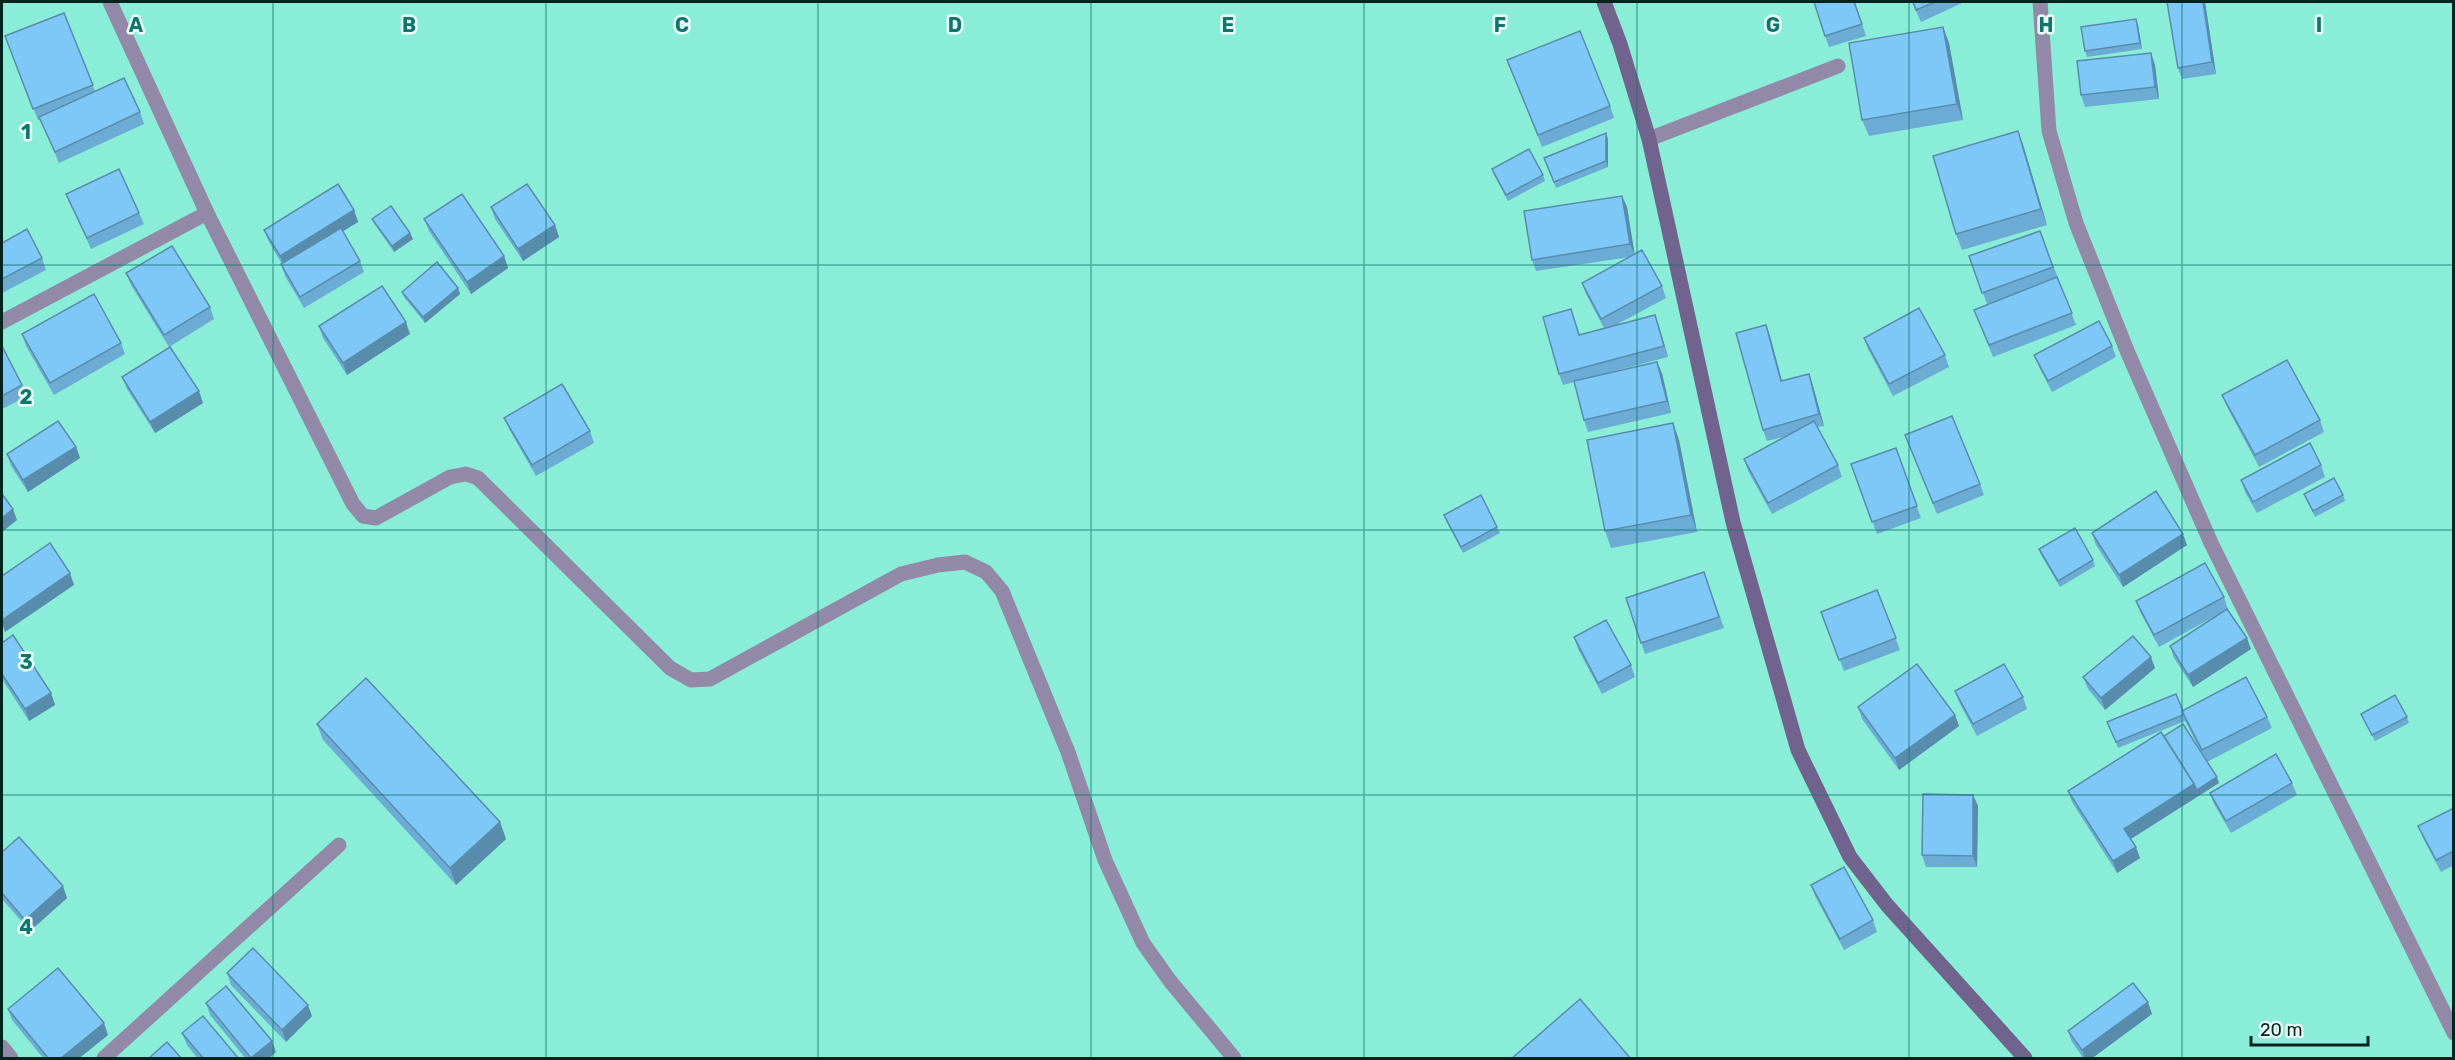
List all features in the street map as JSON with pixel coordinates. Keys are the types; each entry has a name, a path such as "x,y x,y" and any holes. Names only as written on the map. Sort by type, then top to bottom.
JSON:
{"street":[{"path":"110,2 207,213 353,504 363,516 376,518 450,477 466,474 478,478 670,668 691,680 710,679 901,574 938,565 965,562 986,572 1002,591 1068,752 1105,860 1143,943 1170,981 1234,1059"},
{"path":"1604,2 1620,44 1649,139 1733,522 1798,750 1850,857 1887,905 2025,1059"},
{"path":"2040,2 2049,131 2084,244 2128,353 2211,543 2454,1033"},
{"path":"1649,139 1838,66"},
{"path":"2,322 207,213"},
{"path":"104,1059 339,845"},
{"path":"2,1047 11,1059"}],"building":[{"path":"1814,2 1854,2 1862,24 1825,36"},
{"path":"1913,2 1935,2 1916,10"},
{"path":"2167,2 2203,2 2212,62 2178,68"},
{"path":"64,13 93,85 33,109 5,36"},
{"path":"2136,19 2140,43 2085,51 2081,27"},
{"path":"1943,27 1957,104 1862,120 1849,43"},
{"path":"1580,31 1610,106 1538,135 1507,60"},
{"path":"2151,53 2155,87 2081,95 2077,61"},
{"path":"124,78 140,112 55,152 39,117"},
{"path":"2018,131 2041,209 1956,234 1933,156"},
{"path":"1606,133 1606,161 1554,182 1544,158"},
{"path":"1529,149 1543,175 1506,195 1492,169"},
{"path":"119,169 139,213 87,238 66,194"},
{"path":"338,184 354,210 280,256 264,230"},
{"path":"527,184 555,225 518,249 491,207"},
{"path":"462,194 504,256 467,282 424,219"},
{"path":"1622,196 1630,244 1532,260 1524,211"},
{"path":"391,206 410,233 392,246 372,219"},
{"path":"341,228 360,261 300,297 281,264"},
{"path":"27,229 42,258 2,279 2,243"},
{"path":"2040,231 2053,267 1982,293 1969,256"},
{"path":"172,246 210,307 164,335 126,273"},
{"path":"1642,250 1662,286 1601,319 1582,283"},
{"path":"437,262 458,288 423,317 402,292"},
{"path":"2057,277 2072,313 1989,345 1974,310"},
{"path":"382,286 406,322 343,363 319,326"},
{"path":"94,294 121,343 50,383 22,334"},
{"path":"1919,308 1945,355 1889,384 1864,338"},
{"path":"1571,309 1579,335 1655,315 1664,346 1559,374 1543,317"},
{"path":"2099,321 2112,346 2048,381 2034,355"},
{"path":"1766,325 1781,381 1809,374 1819,414 1763,430 1736,333"},
{"path":"2,346 22,385 2,396"},
{"path":"170,347 199,391 150,422 122,377"},
{"path":"2287,360 2320,420 2255,455 2222,395"},
{"path":"1657,362 1667,401 1584,420 1574,381"},
{"path":"562,384 590,431 532,465 504,418"},
{"path":"1952,416 1980,484 1933,503 1905,435"},
{"path":"58,421 76,447 23,480 7,454"},
{"path":"1814,421 1838,465 1768,503 1744,459"},
{"path":"1673,423 1691,515 1605,531 1587,440"},
{"path":"2310,443 2321,465 2253,502 2241,480"},
{"path":"1896,448 1917,506 1872,522 1851,464"},
{"path":"2334,478 2343,495 2313,511 2304,494"},
{"path":"2156,491 2183,534 2119,575 2092,533"},
{"path":"2,494 13,509 2,518"},
{"path":"1481,495 1497,527 1461,547 1444,515"},
{"path":"2075,528 2093,560 2058,581 2039,549"},
{"path":"50,543 70,573 2,620 2,576"},
{"path":"2205,563 2224,597 2154,635 2136,601"},
{"path":"1704,572 1719,617 1641,643 1626,598"},
{"path":"1877,590 1896,638 1839,660 1821,612"},
{"path":"2227,609 2247,638 2188,675 2170,646"},
{"path":"1606,620 1631,665 1598,683 1574,637"},
{"path":"13,635 51,693 25,709 2,674 2,643"},
{"path":"2133,636 2151,657 2101,698 2083,677"},
{"path":"1917,664 1955,715 1895,758 1858,707"},
{"path":"2004,664 2023,697 1973,724 1955,691"},
{"path":"2246,677 2267,717 2202,750 2182,711"},
{"path":"366,678 500,822 450,868 317,724"},
{"path":"2176,694 2183,715 2116,742 2107,722"},
{"path":"2395,695 2407,717 2372,735 2361,714"},
{"path":"2183,724 2217,777 2197,790 2164,736"},
{"path":"2161,732 2194,784 2124,829 2136,847 2113,861 2068,791"},
{"path":"2276,754 2292,783 2226,821 2210,793"},
{"path":"1923,794 1973,795 1973,856 1922,855"},
{"path":"2454,808 2454,851 2436,860 2418,826"},
{"path":"19,837 63,886 25,920 2,893 2,852"},
{"path":"1844,867 1873,920 1840,939 1811,885"},
{"path":"253,948 308,1005 282,1030 227,973"},
{"path":"58,968 104,1023 60,1059 49,1059 8,1009"},
{"path":"2133,983 2148,1002 2082,1050 2068,1031"},
{"path":"226,986 272,1041 251,1058 206,1003"},
{"path":"1580,999 1631,1059 1511,1059"},
{"path":"203,1016 239,1059 204,1059 182,1033"},
{"path":"167,1042 182,1059 148,1059"}]}
